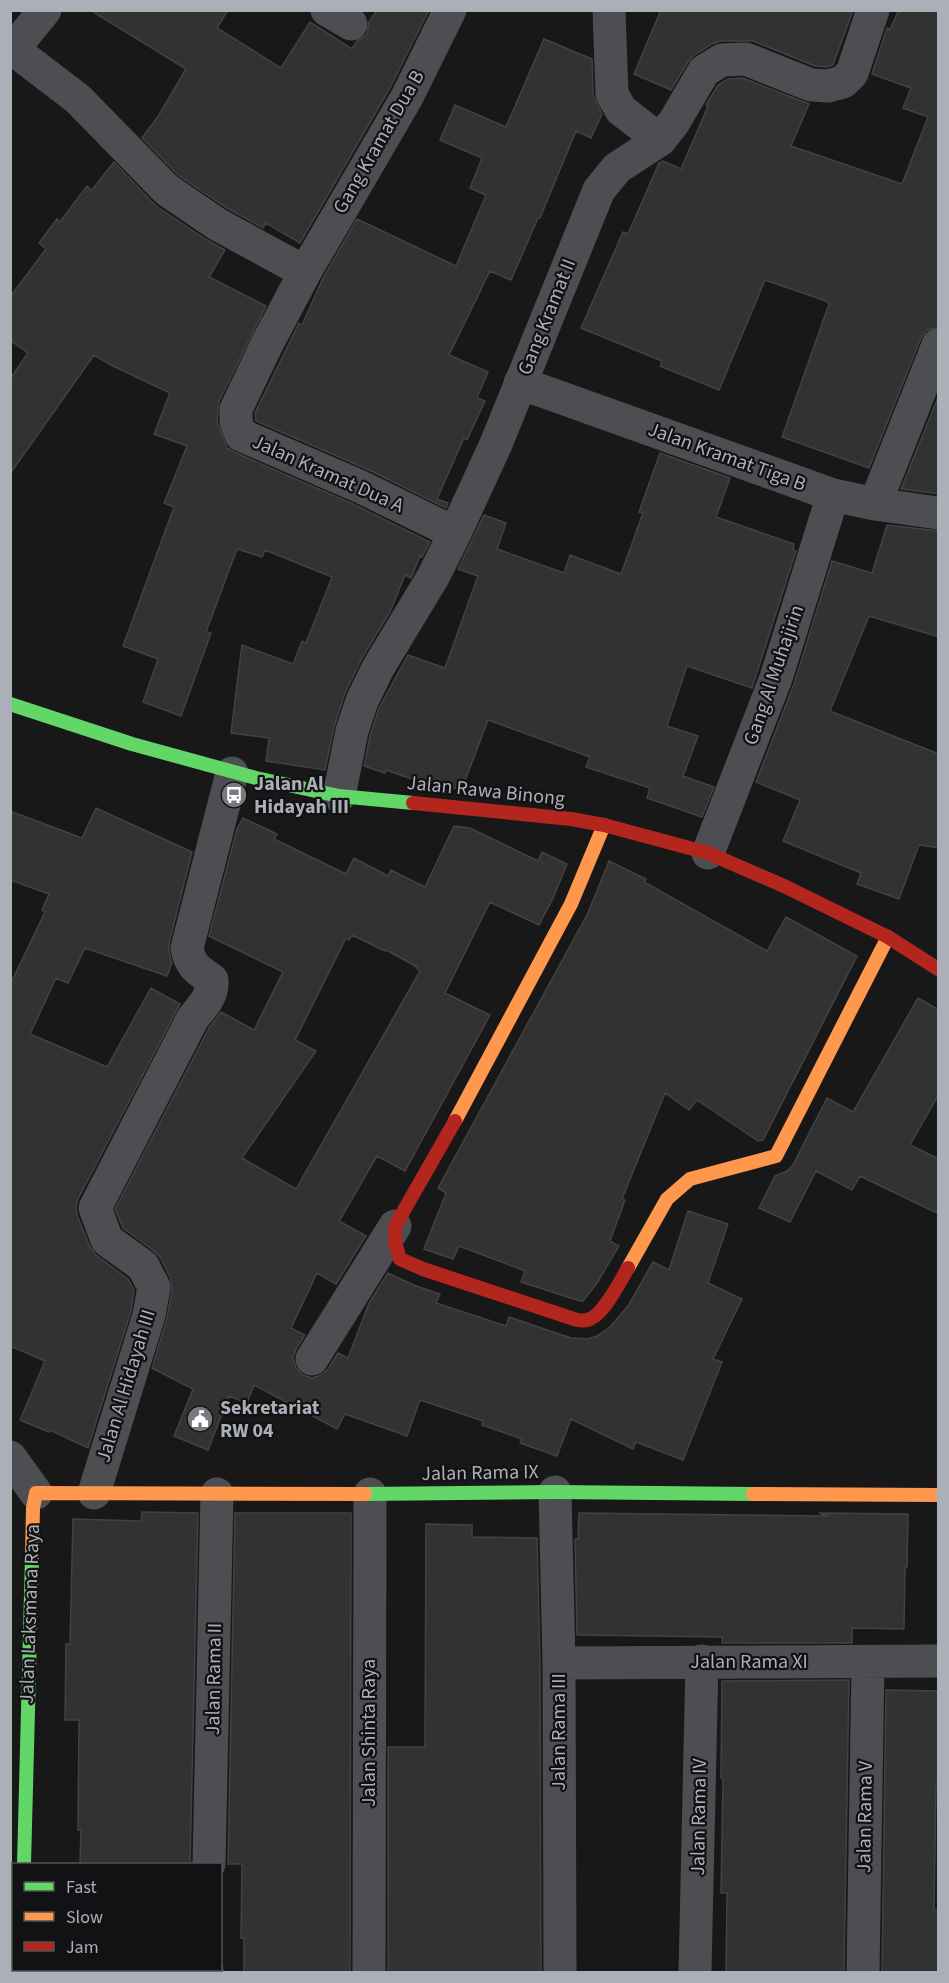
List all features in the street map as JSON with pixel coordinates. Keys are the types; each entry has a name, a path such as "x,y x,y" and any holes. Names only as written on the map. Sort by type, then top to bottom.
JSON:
{"street":[{"path":"45,10 12,51 78,99 167,190 217,224 305,272"},
{"name":"Gang Kramat Dua B","path":"305,272 407,97 450,10"},
{"path":"609,10 612,94 621,110 660,140"},
{"name":"Gang Kramat II","path":"339,796 352,731 362,701 378,668 433,577 455,533 496,444 599,190 617,168 660,140 675,122 704,71 722,60 746,59 811,85 828,86 843,82 852,73 873,10"},
{"name":"Jalan Kramat Dua A","path":"305,272 236,409 236,422 241,435 361,487 455,533"},
{"path":"875,504 939,345"},
{"name":"Jalan Kramat Tiga B","path":"520,383 833,495 875,504 939,513"},
{"name":"Gang Al Muhajirin","path":"708,853 776,678 833,495"},
{"name":"Jalan Rawa Binong","path":"10,704 114,739 232,773 339,796 539,814 604,825 708,853 784,886 888,937 939,969"},
{"name":"Jalan Al Hidayah III","path":"94,1493 149,1315 154,1287 143,1266 106,1240 96,1208 193,1018 208,1000 213,989 212,980 197,969 189,959 187,948 232,773"},
{"path":"312,1359 395,1226 448,1133 571,904 604,825"},
{"path":"395,1226 395,1242 400,1259 423,1269 577,1320 588,1320 596,1315 613,1294 667,1198 676,1190 690,1179 776,1156 888,937"},
{"path":"10,1457 35,1501"},
{"name":"Jalan Rama IX","path":"35,1501 94,1493 555,1492 939,1495"},
{"name":"Jalan Rama III","path":"555,1492 559,1663 560,1972"},
{"name":"Jalan Rama II","path":"209,1863 217,1494"},
{"name":"Jalan Shinta Raya","path":"369,1972 370,1494"},
{"name":"Jalan Laksmana Raya","path":"24,1863 35,1501"},
{"name":"Jalan Rama IV","path":"695,1972 702,1661"},
{"name":"Jalan Rama XI","path":"559,1663 939,1661"},
{"name":"Jalan Rama V","path":"863,1972 868,1662"}],"building":[{"path":"90,10 228,10 217,28 281,68 310,22 352,49 357,41 367,34 369,22 377,10 429,10 390,88 300,243 266,223 263,228 227,208 179,176 142,138 159,115 186,69"},
{"path":"661,10 846,10 852,13 833,65 815,66 753,41 721,41 694,55 671,90 634,74"},
{"path":"899,10 939,10 939,327 927,330 921,338 869,468 782,437 829,304 826,301 765,280 719,390 660,366 662,361 581,328 623,232 628,234 659,163 663,161 681,169 708,106 706,105 718,85 728,79 743,78 809,104 791,146 902,184 928,117 903,108 911,88 872,74 887,28 890,29"},
{"path":"544,39 592,59 593,95 602,114 591,138 576,131 511,280 490,271 449,355 488,372 477,398 485,401 467,440 464,438 437,499 448,503 446,508 369,470 256,421 255,413 299,323 302,325 323,278 357,219 456,266 486,195 470,188 482,158 440,140 455,105 506,127"},
{"path":"114,162 156,206 225,250 209,277 266,306 219,401 217,422 227,448 353,504 430,542 422,557 420,556 411,578 405,575 390,612 362,658 345,693 334,727 325,770 266,761 269,738 231,733 242,645 293,664 302,641 306,643 332,577 265,550 262,557 237,549 206,632 211,633 181,716 143,702 158,659 123,646 174,507 164,503 187,446 154,434 170,393 94,355 10,474 10,379 28,353 10,340 10,297 46,249 39,243 57,219 60,222 87,186 92,190"},
{"path":"939,395 939,494 901,489"},
{"path":"660,453 730,478 716,517 794,544 793,550 796,551 752,688 687,666 667,726 698,736 683,776 714,787 702,817 647,798 650,788 586,767 590,757 488,720 462,789 432,786 386,770 385,773 364,766 379,708 408,655 445,668 478,576 458,569 484,515 506,523 497,549 564,573 570,555 621,574 643,513 639,512"},
{"path":"887,525 939,531 939,637 869,616 830,711 939,754 939,848 919,845 899,899 857,884 861,873 783,841 800,800 756,782 794,684 832,561 872,573"},
{"path":"96,808 192,852 169,943 172,963 167,976 85,948 68,983 56,978 30,1034 107,1067 151,988 180,1004 76,1206 77,1215 90,1247 96,1255 128,1279 134,1290 131,1311 88,1448 50,1430 49,1432 20,1420 45,1361 10,1346 10,985 45,912 42,910 49,894 10,880 10,811 82,838"},
{"path":"243,818 277,834 274,839 346,874 354,858 388,876 391,870 425,887 454,826 470,828 538,861 542,852 567,864 539,925 490,902 445,993 490,1015 405,1171 377,1156 339,1221 366,1236 336,1284 317,1273 291,1328 305,1335 293,1358 296,1368 303,1375 312,1378 328,1369 338,1353 348,1358 369,1303 388,1273 440,1294 436,1303 506,1326 509,1317 571,1338 588,1339 597,1336 610,1327 628,1306 653,1262 669,1270 688,1211 728,1224 708,1283 742,1299 713,1359 722,1362 683,1460 636,1442 633,1449 571,1419 557,1456 520,1443 522,1439 482,1425 483,1421 420,1400 407,1436 345,1414 337,1429 254,1385 247,1403 229,1396 208,1450 174,1436 193,1389 152,1368 167,1318 172,1290 171,1279 160,1257 123,1228 115,1209 209,1028 221,1012 254,1030 283,972 209,936 237,829","holes":["352,935 417,967 420,971 296,1189 242,1158 316,1051 295,1040 346,938 349,940"]},
{"path":"609,861 646,879 644,882 767,951 786,917 857,956 763,1140 758,1141 697,1100 689,1110 665,1093 622,1199 625,1200 610,1241 619,1246 597,1283 583,1301 580,1301 521,1282 525,1271 459,1246 453,1259 424,1249 446,1193 438,1188 588,913"},
{"path":"918,998 939,1010 939,1094 910,1145 939,1159 939,1214 860,1176 852,1190 816,1171 790,1222 759,1208 775,1176 787,1171 793,1165 827,1098 853,1112"},
{"path":"142,1512 198,1513 190,1863 80,1863 79,1720 65,1720 66,1644 70,1644 73,1519 141,1521"},
{"path":"235,1513 351,1513 350,1972 244,1972 244,1938 241,1938 242,1864 228,1864"},
{"path":"579,1513 828,1516 819,1513 908,1514 904,1629 852,1628 852,1643 722,1643 722,1637 577,1635 575,1539 578,1539"},
{"path":"426,1524 472,1525 472,1537 537,1538 540,1663 541,1972 388,1972 388,1747 425,1747"},
{"path":"849,1680 844,1972 726,1972 727,1893 721,1893 722,1681"},
{"path":"886,1690 939,1691 939,1784 936,1784 934,1910 939,1910 939,1972 882,1972"}],"traffic: fast":[{"path":"10,704 132,744 256,778 339,796 413,803"},
{"path":"365,1494 555,1492 753,1494"},
{"path":"24,1863 32,1557"}],"traffic: slow":[{"path":"455,1121 571,904 604,825"},
{"path":"628,1268 667,1199 690,1179 776,1156 888,937"},
{"path":"32,1557 33,1508 36,1493 365,1494"},
{"path":"753,1494 938,1495"}],"traffic: jam":[{"path":"413,803 571,819 604,825 708,853 784,886 888,937 938,969"},
{"path":"455,1121 395,1226 395,1242 400,1259 423,1269 577,1320 587,1320 605,1306 628,1268"}],"place":[{"name":"Jalan Al Hidayah III","path":"234,795"},
{"name":"Sekretariat RW 04","path":"200,1419"}]}
